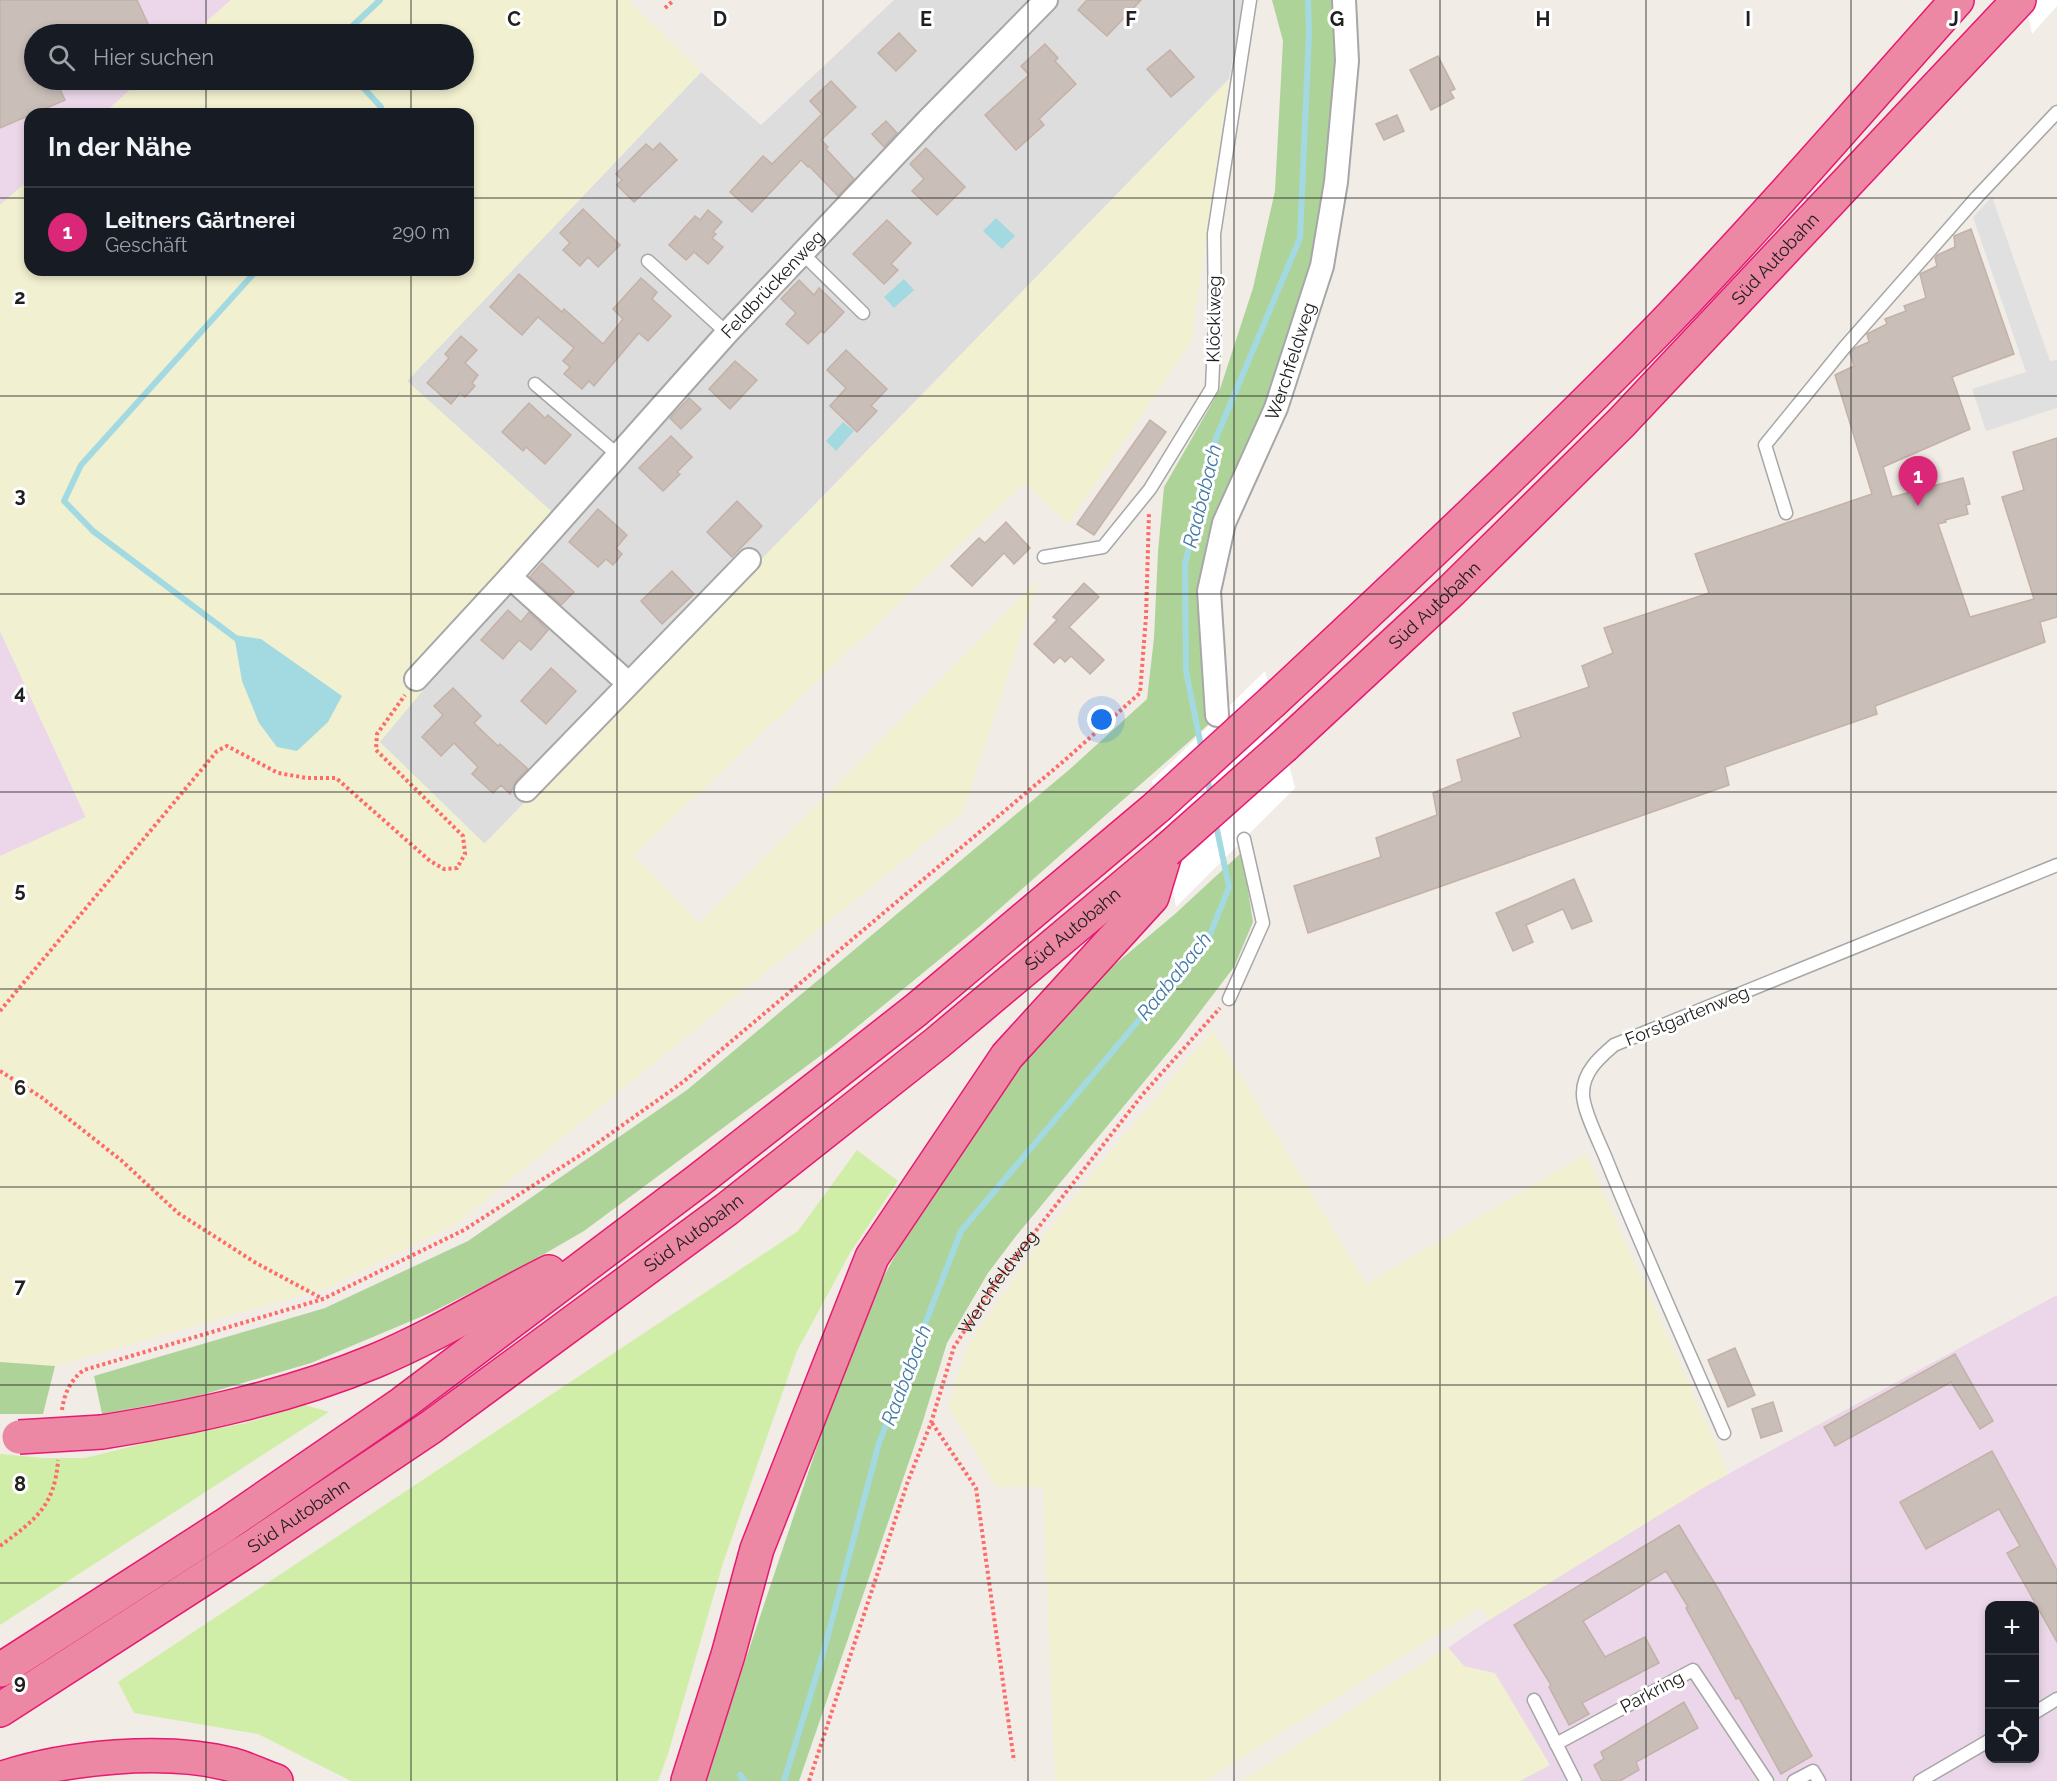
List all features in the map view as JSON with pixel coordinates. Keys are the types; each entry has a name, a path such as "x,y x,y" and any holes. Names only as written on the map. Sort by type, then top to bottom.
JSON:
{"highway":[{"name":"Süd Autobahn","path":"0,1671 224,1526 403,1403 699,1180 916,1010 1157,807 1470,517 1663,324 1759,221 1957,0"},
{"name":"Süd Autobahn","path":"0,1710 254,1546 422,1433 727,1209 937,1043 1166,850 1284,746 1452,590 1621,423 2019,0"},
{"path":"688,1781 728,1655 757,1549 872,1257 1007,1056 1152,897 1166,850"},
{"path":"9,1437 102,1432 172,1421 227,1409 315,1382 375,1361 625,1234"},
{"path":"0,1779 24,1771 91,1759 178,1755 233,1765 276,1781"}],"street":[{"name":"Feldbrückenweg","path":"416,680 727,333 929,119 1046,0"},
{"name":"Werchfeldweg","path":"1218,715 1209,591 1224,523 1276,408 1322,266 1336,182 1347,61 1344,0"},
{"path":"526,790 749,560"},
{"path":"510,577 628,683"}],"lane":[{"name":"Klöcklweg","path":"1044,557 1103,547 1150,489 1212,388 1215,321 1214,234 1250,0"},
{"path":"1786,513 1765,445 1844,348 1977,197 2057,112"},
{"path":"803,254 863,313"},
{"path":"648,261 727,333"},
{"path":"535,384 618,455"},
{"path":"1229,999 1263,923 1244,839"},
{"name":"Forstgartenweg","path":"1724,1433 1588,1114 1582,1096 1584,1079 1598,1060 1614,1045 2057,865"},
{"name":"Parkring","path":"1556,1744 1694,1670 1767,1781"},
{"path":"2039,1710 2057,1699"},
{"path":"1534,1700 1575,1781"},
{"path":"1920,1781 1985,1742"},
{"path":"1794,1781 1813,1772 1819,1781"}],"path":[{"path":"665,8 674,0"},
{"path":"61,1415 63,1401 75,1376 84,1370 323,1299 464,1230 582,1154 683,1082 1065,760 1140,693 1146,617 1150,489"},
{"path":"0,1011 217,752 227,746 278,773 307,778 336,777 430,861 444,869 457,868 465,854 463,836 376,750 376,734 416,680"},
{"name":"Werchfeldweg","path":"809,1781 908,1481 932,1423 954,1347 998,1279 1143,1094 1229,999"},
{"path":"0,1071 41,1097 122,1161 178,1214 256,1263 323,1299"},
{"path":"932,1423 976,1488 1014,1761"},
{"path":"0,1546 39,1515 53,1493 58,1457"}],"shaded area":[{"path":"0,0 231,0 203,24 24,24 24,90 130,90 110,108 24,108 24,184 0,205"},
{"path":"894,0 1243,0 1229,79 484,844 379,742 563,522 407,381 701,72 761,125"},
{"path":"1992,197 2050,361 2057,360 2057,408 1986,431 1972,389 2026,372 1973,217"},
{"path":"0,631 86,818 0,856"},
{"path":"2057,1295 2057,1781 1291,1781 1281,1760 1489,1620 1706,1486"}],"green space":[{"path":"231,0 628,0 701,72 407,381 563,522 380,742 485,844 1229,79 1191,342 1068,524 1025,483 634,855 699,923 1039,580 963,812 455,1225 327,1288 55,1366 0,1362 0,856 86,817 0,631 0,205 24,184 24,276 474,276 474,108 110,108 130,90 474,90 474,24 203,24"},
{"path":"1272,0 1334,0 1336,105 1314,264 1267,415 1207,539 1202,581 1205,682 1209,724 979,927 835,1045 584,1231 520,1268 430,1313 311,1363 195,1397 102,1414 94,1376 325,1308 468,1241 687,1090 1070,769 1147,699 1154,638 1164,487 1220,389 1253,288 1275,191 1283,41"},
{"path":"1242,852 1253,922 1234,967 1177,1042 1016,1236 988,1273 947,1343 922,1424 799,1781 705,1781 858,1324 910,1228 973,1131 1041,1037 1100,977 1175,914"},
{"path":"1213,1030 1366,1284 1586,1154 1729,1474 1489,1620 1482,1606 1205,1781 1055,1781 1043,1487 996,1487 948,1406 968,1344 1040,1241 1108,1154"},
{"path":"857,1150 898,1181 850,1253 797,1351 723,1563 668,1754 658,1781 351,1781 258,1734 134,1713 118,1682 798,1231"},
{"path":"0,1362 55,1366 43,1414 0,1414"},
{"path":"305,1405 329,1412 0,1625 0,1454 44,1458 85,1458 157,1440 245,1423"},
{"path":"1448,1647 1464,1666 1495,1673 1550,1765 1520,1781 1242,1781"}],"water":[{"path":"996,218 1015,236 1002,249 983,231"},
{"path":"904,279 914,290 894,308 884,297"},
{"path":"843,422 854,431 836,451 826,441"},
{"path":"234,635 261,639 342,696 328,722 297,751 277,747 259,723 242,681"}],"pier":[{"path":"2025,0 2057,0 2057,6 2032,34"},
{"path":"1265,671 1295,788 1176,907 1152,781"}],"building":[{"path":"0,0 137,0 148,24 24,24 24,90 60,90 65,100 46,108 24,108 24,118 0,128"},
{"path":"1087,0 1141,0 1107,36 1078,10"},
{"path":"899,33 916,51 896,71 878,53"},
{"path":"1045,44 1058,58 1055,61 1076,84 1039,119 1044,125 1016,150 985,115 1029,75 1021,66"},
{"path":"1170,50 1194,77 1171,97 1147,69"},
{"path":"1438,56 1455,89 1450,91 1454,98 1431,110 1410,70"},
{"path":"831,81 856,107 821,140 828,147 826,149 854,179 838,196 801,160 752,212 730,192 763,156 772,164 822,114 810,101"},
{"path":"1397,115 1404,131 1384,140 1376,124"},
{"path":"886,121 897,133 884,147 872,134"},
{"path":"660,143 677,160 634,202 617,185 622,180 616,174 646,144 653,150"},
{"path":"926,148 965,187 937,215 912,191 924,179 910,164"},
{"path":"583,209 620,245 598,267 588,257 580,266 563,250 570,243 560,233"},
{"path":"708,210 722,222 713,232 716,234 712,238 723,247 708,264 694,252 686,260 669,245 695,216 700,220"},
{"path":"887,220 911,243 891,264 898,270 884,284 853,254"},
{"path":"1971,229 2014,354 1952,377 1970,429 1883,467 1892,497 1963,478 1970,504 1966,505 1968,514 1938,524 1970,617 2034,599 2002,497 2024,490 2013,452 2057,438 2057,617 2040,622 2045,642 1875,706 1877,714 1725,767 1729,785 1308,933 1294,886 1381,857 1376,838 1437,815 1433,793 1462,781 1457,760 1521,737 1513,713 1589,687 1582,666 1613,653 1604,628 1709,593 1695,554 1872,494 1835,375 1854,366 1850,353 1855,348 1869,342 1867,334 1887,324 1885,319 1906,311 1904,306 1926,298 1920,274 1937,266 1935,258 1937,255 1955,247 1954,236"},
{"path":"519,274 562,312 564,309 603,344 623,319 613,309 641,278 657,292 652,299 671,316 648,341 639,333 594,386 589,381 582,389 564,374 570,367 563,361 574,348 538,317 522,335 490,307"},
{"path":"799,280 814,295 819,288 844,312 824,333 821,331 808,344 786,324 796,313 781,299"},
{"path":"461,336 477,350 465,363 478,375 472,383 475,386 465,397 460,393 451,404 427,383 449,358 445,354"},
{"path":"846,350 887,389 871,406 877,411 857,432 830,406 846,388 827,370"},
{"path":"735,361 757,380 730,409 709,389"},
{"path":"689,398 701,409 681,429 670,418"},
{"path":"529,403 545,418 548,415 571,435 545,464 526,447 523,451 502,432"},
{"path":"1150,420 1166,432 1094,535 1077,524"},
{"path":"671,436 692,457 677,472 680,474 663,491 639,468"},
{"path":"737,501 762,526 732,557 707,532"},
{"path":"598,509 627,535 616,548 622,554 613,565 606,559 598,567 569,542"},
{"path":"1006,522 1030,548 1014,564 1004,553 972,586 951,566 979,538 985,543"},
{"path":"542,563 574,592 561,605 530,577"},
{"path":"672,571 694,594 662,624 641,601"},
{"path":"1084,583 1099,597 1069,627 1104,660 1090,674 1071,656 1065,662 1060,657 1054,663 1034,644 1057,620 1053,617"},
{"path":"508,610 521,622 529,612 548,630 531,650 519,640 503,659 481,640"},
{"path":"551,668 576,691 546,724 521,701"},
{"path":"453,688 481,716 474,723 498,746 500,744 528,769 516,781 510,794 501,785 493,793 472,774 478,767 454,743 441,756 422,737 443,715 434,706"},
{"path":"1574,879 1592,921 1572,929 1563,909 1526,925 1533,942 1513,951 1496,913"},
{"path":"1735,1348 1755,1395 1728,1407 1708,1360"},
{"path":"1955,1354 1993,1421 1980,1429 1951,1382 1835,1446 1824,1427"},
{"path":"1773,1402 1782,1431 1761,1438 1752,1409"},
{"path":"1992,1451 2057,1570 2057,1642 2039,1610 2039,1601 2034,1601 2007,1553 2020,1546 1999,1509 1926,1549 1900,1502"},
{"path":"1679,1525 1720,1592 1812,1756 1781,1774 1739,1698 1736,1699 1686,1608 1688,1607 1666,1571 1583,1621 1605,1657 1645,1637 1659,1663 1582,1703 1589,1714 1569,1725 1549,1687 1551,1685 1514,1625"},
{"path":"1684,1702 1698,1728 1636,1762 1639,1770 1620,1781 1602,1781 1594,1765 1604,1759 1601,1752"}],"waterway":[{"path":"355,24 380,0"},
{"name":"Raababach","path":"1202,751 1186,671 1185,564 1216,438 1300,238 1309,33 1308,0"},
{"path":"365,90 381,108"},
{"path":"237,639 93,531 64,501 81,465 252,276"},
{"name":"Raababach","path":"1207,776 1211,798"},
{"name":"Raababach","path":"784,1781 823,1654 879,1443 961,1231 1209,937 1229,887 1215,820"},
{"path":"740,1775 745,1781"}],"place":[{"name":"Leitners Gärtnerei","path":"1918,506"}]}
